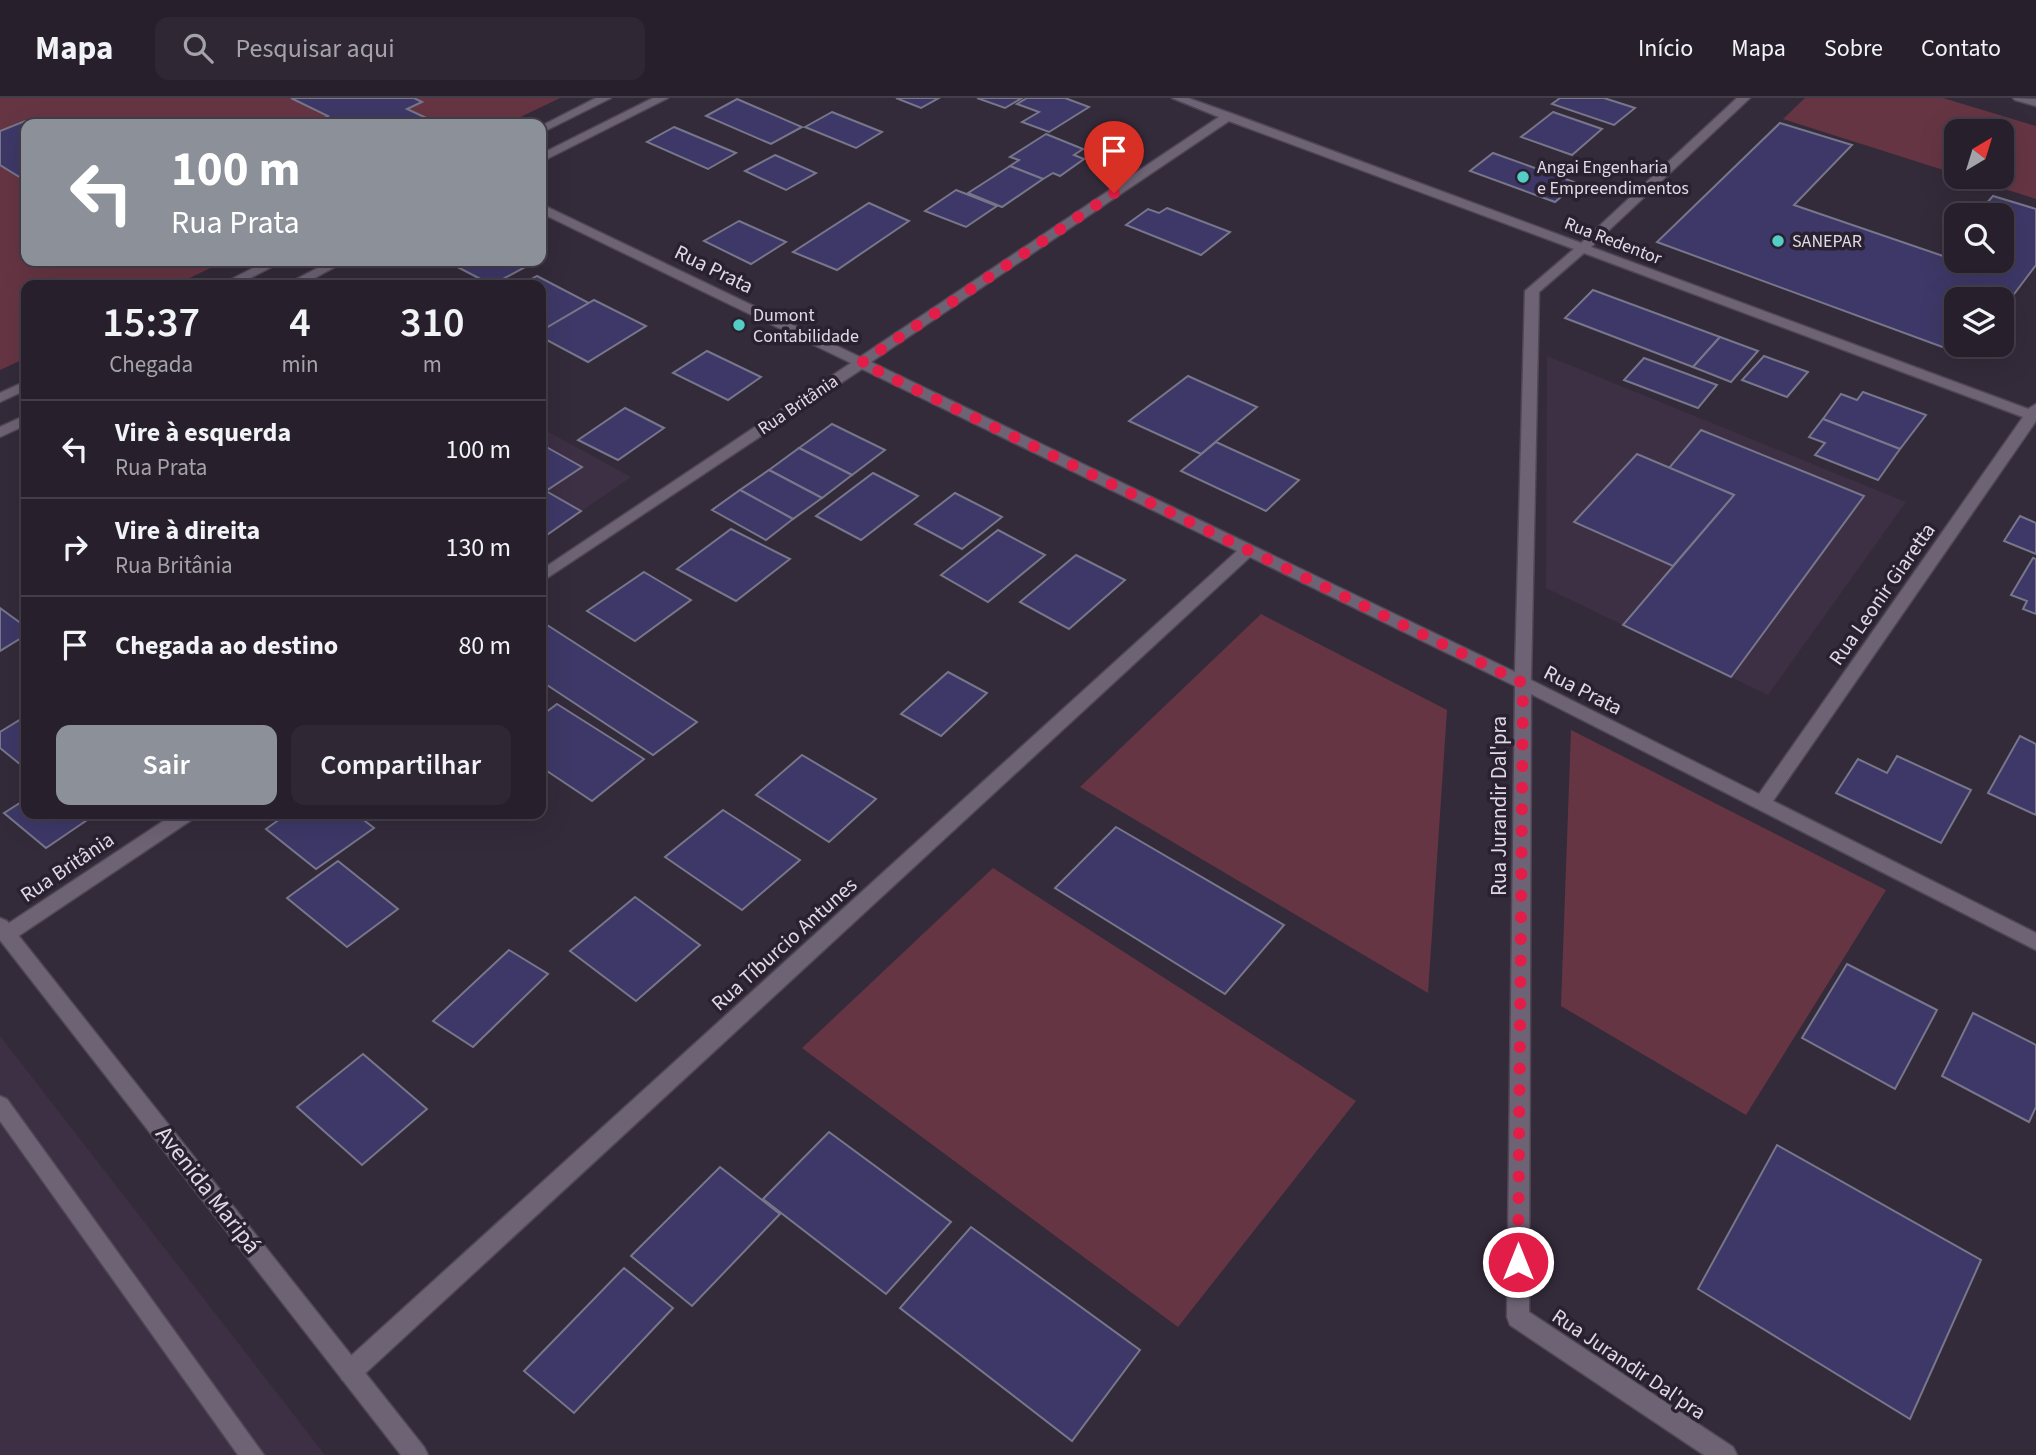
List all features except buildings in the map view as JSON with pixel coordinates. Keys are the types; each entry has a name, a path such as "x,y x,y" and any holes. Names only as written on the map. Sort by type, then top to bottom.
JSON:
{"street":[{"path":"546,127 604,98"},
{"path":"546,156 662,98"},
{"name":"Rua Redentor","path":"1178,98 2034,414"},
{"name":"Rua Jurandir Dal'pra","path":"1725,1455 1518,1317 1523,683 1532,291 1583,248 1744,98"},
{"path":"2019,98 2036,103"},
{"name":"Rua Britânia","path":"546,574 1229,116"},
{"name":"Rua Prata","path":"546,210 1523,683 2036,942"},
{"path":"237,280 267,266"},
{"path":"302,280 330,266"},
{"path":"0,398 21,388"},
{"name":"Rua Leonir Giaretta","path":"1762,803 2034,414"},
{"path":"0,433 21,422"},
{"name":"Rua Tíburcio Antunes","path":"350,1372 1248,550"},
{"name":"Rua Britânia","path":"3,930 179,819"},
{"name":"Avenida Maripá","path":"3,930 416,1455"},
{"path":"0,1105 252,1455"}],"shaded area":[{"path":"0,98 560,98 516,119 21,119 21,266 215,266 185,280 21,280 21,360 0,370"},
{"path":"1805,98 1943,98 2013,119 1944,119 1944,170 1783,119"},
{"path":"2014,119 2036,126 2036,199 2004,189 2014,189"},
{"path":"1547,356 1906,502 1768,695 1546,588"},
{"path":"546,431 631,477 546,536"},
{"path":"1261,614 1447,710 1428,993 1080,787"},
{"path":"1571,730 1886,890 1746,1115 1561,1006"},
{"path":"993,868 1356,1101 1178,1327 802,1048"},
{"path":"0,1036 325,1455 0,1455"}],"place":[{"name":"Angai Engenharia e Empreendimentos","path":"1523,177"},
{"name":"SANEPAR","path":"1778,241"},
{"name":"Dumont Contabilidade","path":"739,325"}],"route":[{"path":"1114,193 861,363 1523,683 1518,1262"}]}
